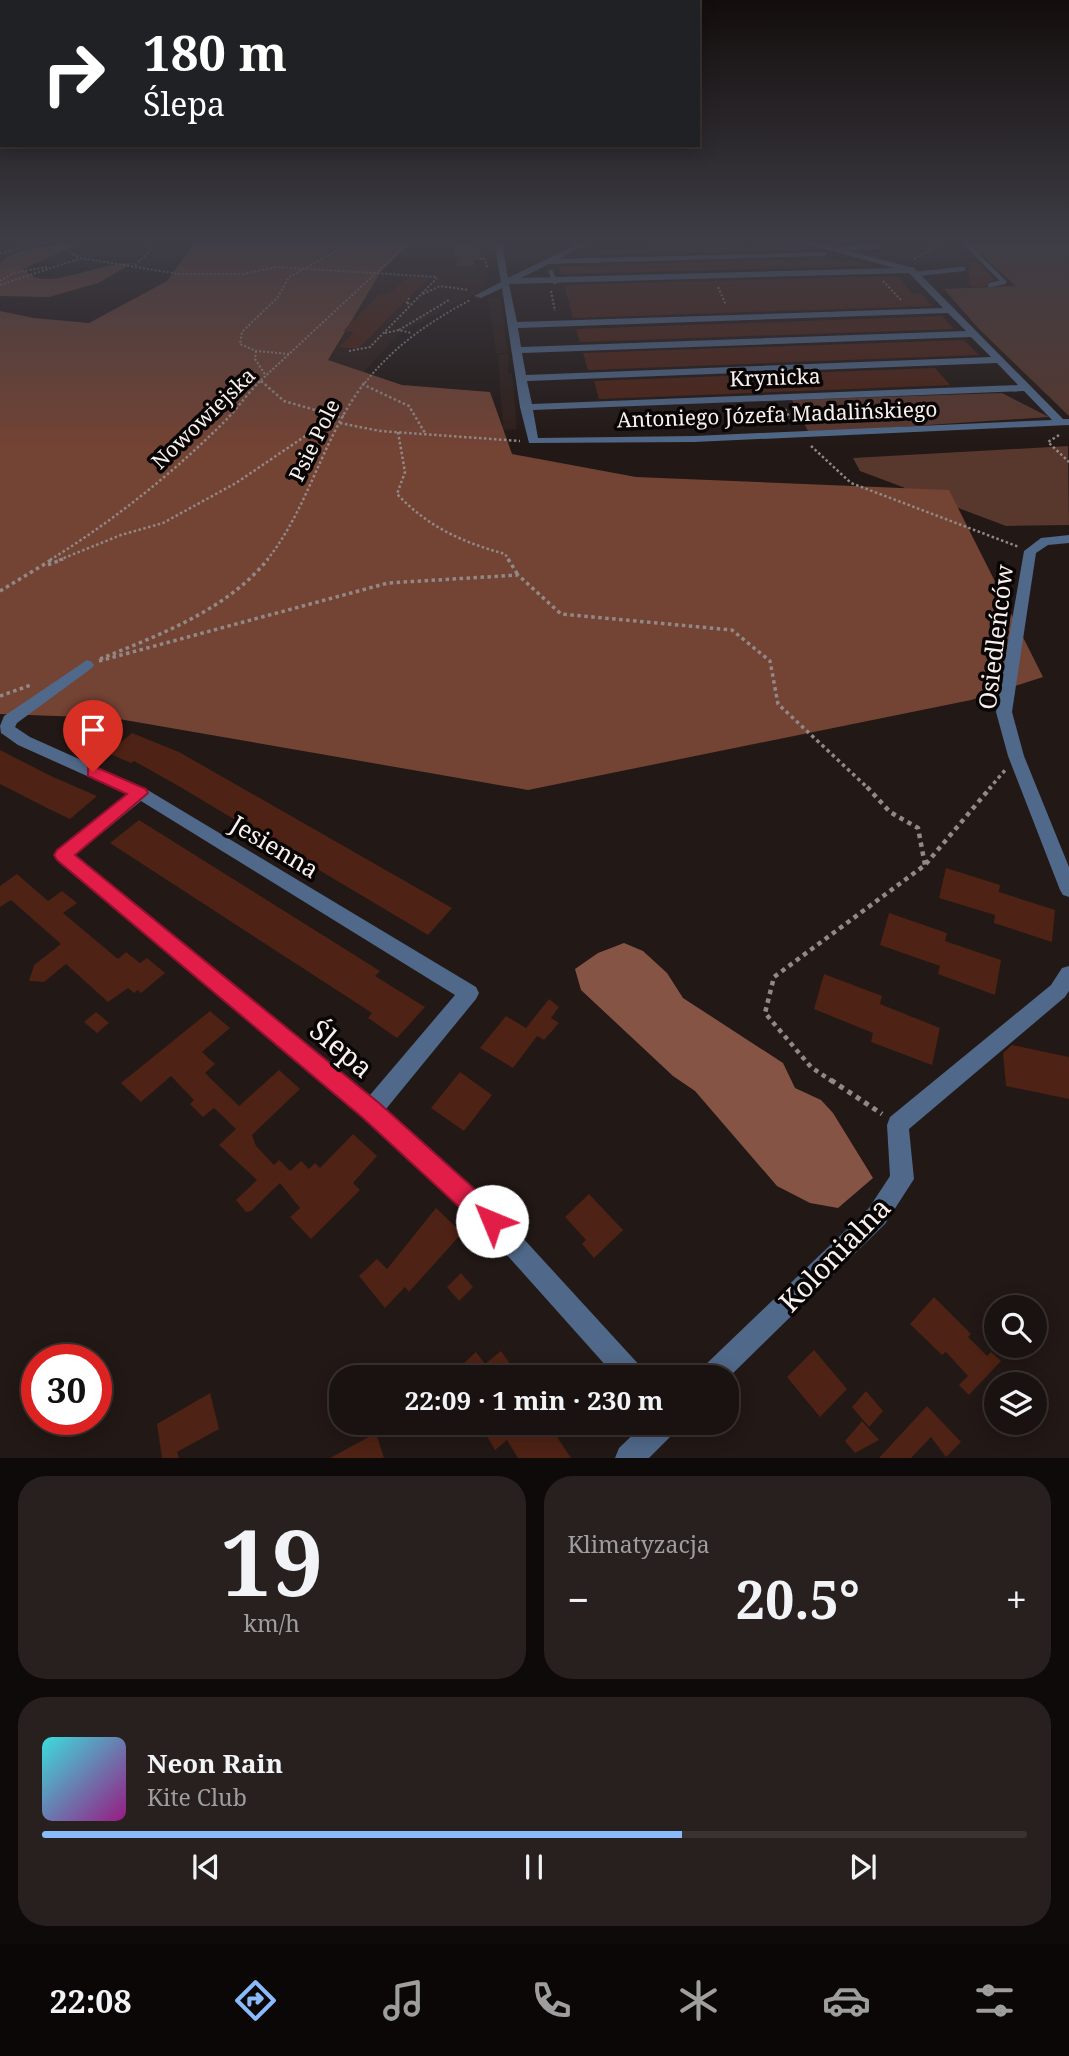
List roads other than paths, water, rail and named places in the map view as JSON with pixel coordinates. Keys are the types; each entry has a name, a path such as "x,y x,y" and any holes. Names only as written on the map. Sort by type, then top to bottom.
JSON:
{"street":[{"path":"510,311 525,407"},
{"path":"512,325 920,311"},
{"path":"951,311 1027,388 1064,421"},
{"path":"518,350 974,334"},
{"path":"522,378 1000,360"},
{"name":"Krynicka","path":"525,407 1027,388"},
{"name":"Antoniego Józefa Madalińskiego","path":"525,407 533,441 694,439 1064,421"},
{"name":"Osiedleńców","path":"1068,889 1016,756 1004,712 1030,551 1045,541 1069,539"},
{"name":"Jesienna","path":"87,665 10,720 7,729 24,741 140,793 469,993 371,1110"},
{"name":"Ślepa","path":"140,793 63,855 371,1110 481,1209 622,1365"},
{"name":"Kolonialna","path":"723,1365 877,1216 902,1179 898,1125 1058,991 1069,974"},
{"path":"629,1458 652,1435"}]}
